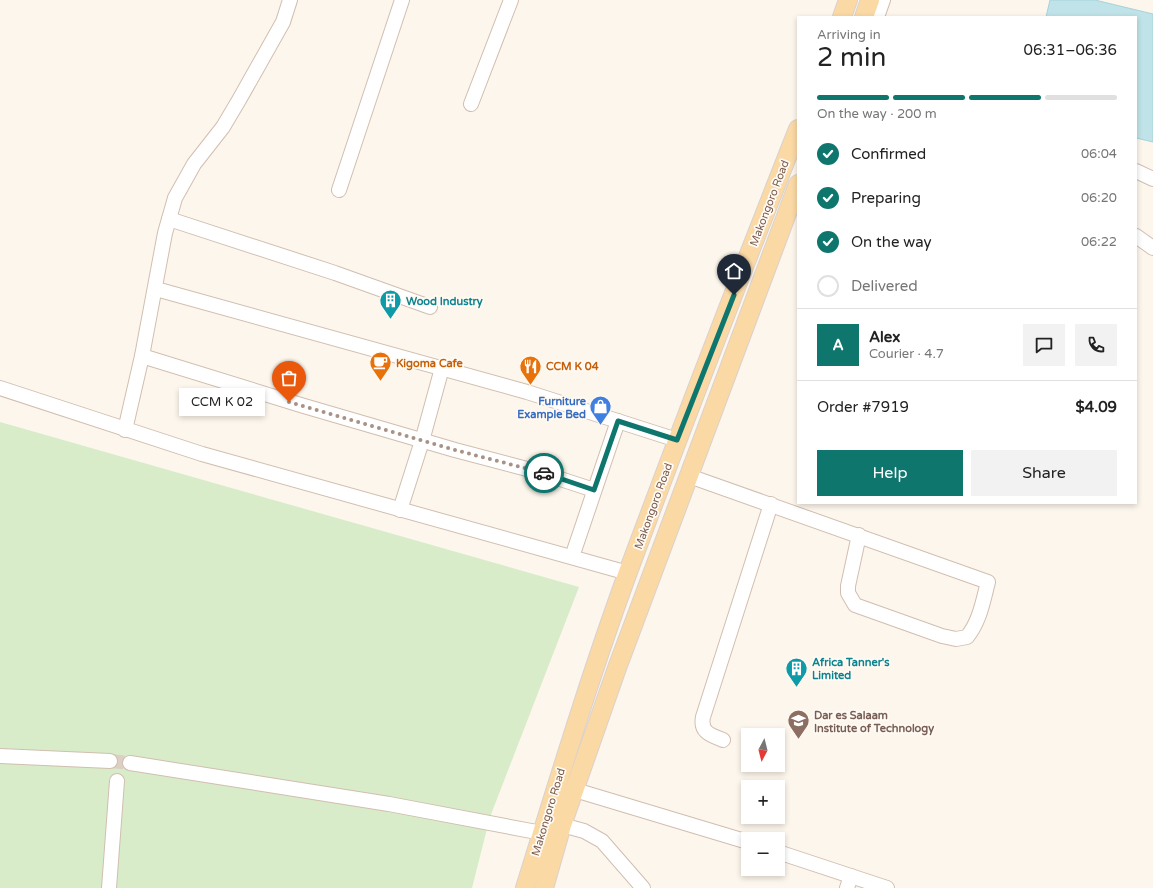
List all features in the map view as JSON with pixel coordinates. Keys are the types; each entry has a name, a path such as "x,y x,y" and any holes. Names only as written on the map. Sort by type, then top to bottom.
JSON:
{"main road":[{"path":"842,16 848,0"},
{"path":"864,16 870,0"},
{"name":"Makongoro Road","path":"525,888 565,757 628,573 677,440 797,132"},
{"name":"Makongoro Road","path":"544,888 562,825 617,668 797,187"}],"street":[{"path":"125,430 175,198 194,164 223,128 282,22 290,0"},
{"path":"339,190 402,0"},
{"path":"471,104 511,0"},
{"path":"877,16 884,0"},
{"path":"1137,171 1153,179"},
{"path":"170,219 335,273 430,307"},
{"path":"1137,237 1153,248"},
{"path":"156,289 527,392 677,440"},
{"path":"142,356 422,441 542,473 594,490"},
{"path":"400,510 422,441 442,368"},
{"path":"0,388 202,454 628,573"},
{"path":"572,557 618,421"},
{"path":"689,476 859,535 988,582 980,616 975,628 967,637 956,639 942,636 855,605 848,593 848,586 859,535"},
{"path":"723,740 711,736 704,730 701,725 702,717 771,504"},
{"path":"0,756 110,761"},
{"path":"130,764 389,804 542,833"},
{"path":"109,888 117,781"},
{"path":"575,790 741,840"},
{"path":"562,825 584,831 602,841 643,888"},
{"path":"785,855 849,882 887,888"}],"green space":[{"path":"0,422 579,587 490,817 472,888 0,888"}],"water":[{"path":"1050,0 1095,0 1153,14 1153,142 1137,138 1137,16 1046,16"}],"tunnel":[{"path":"110,761 130,763"}],"way so far":[{"path":"289,402 455,450 495,459 544,473"}],"place":[{"name":"Wood Industry","path":"391,320"},
{"name":"Kigoma Cafe","path":"380,382"},
{"name":"CCM K 04","path":"530,386"},
{"name":"CCM K 02","path":"289,402"},
{"name":"Furniture Example Bed","path":"601,426"},
{"name":"Africa Tanner's Limited","path":"797,688"},
{"name":"Dar es Salaam Institute of Technology","path":"799,740"}],"route":[{"path":"544,473 594,490 618,421 677,440 734,295"}]}
